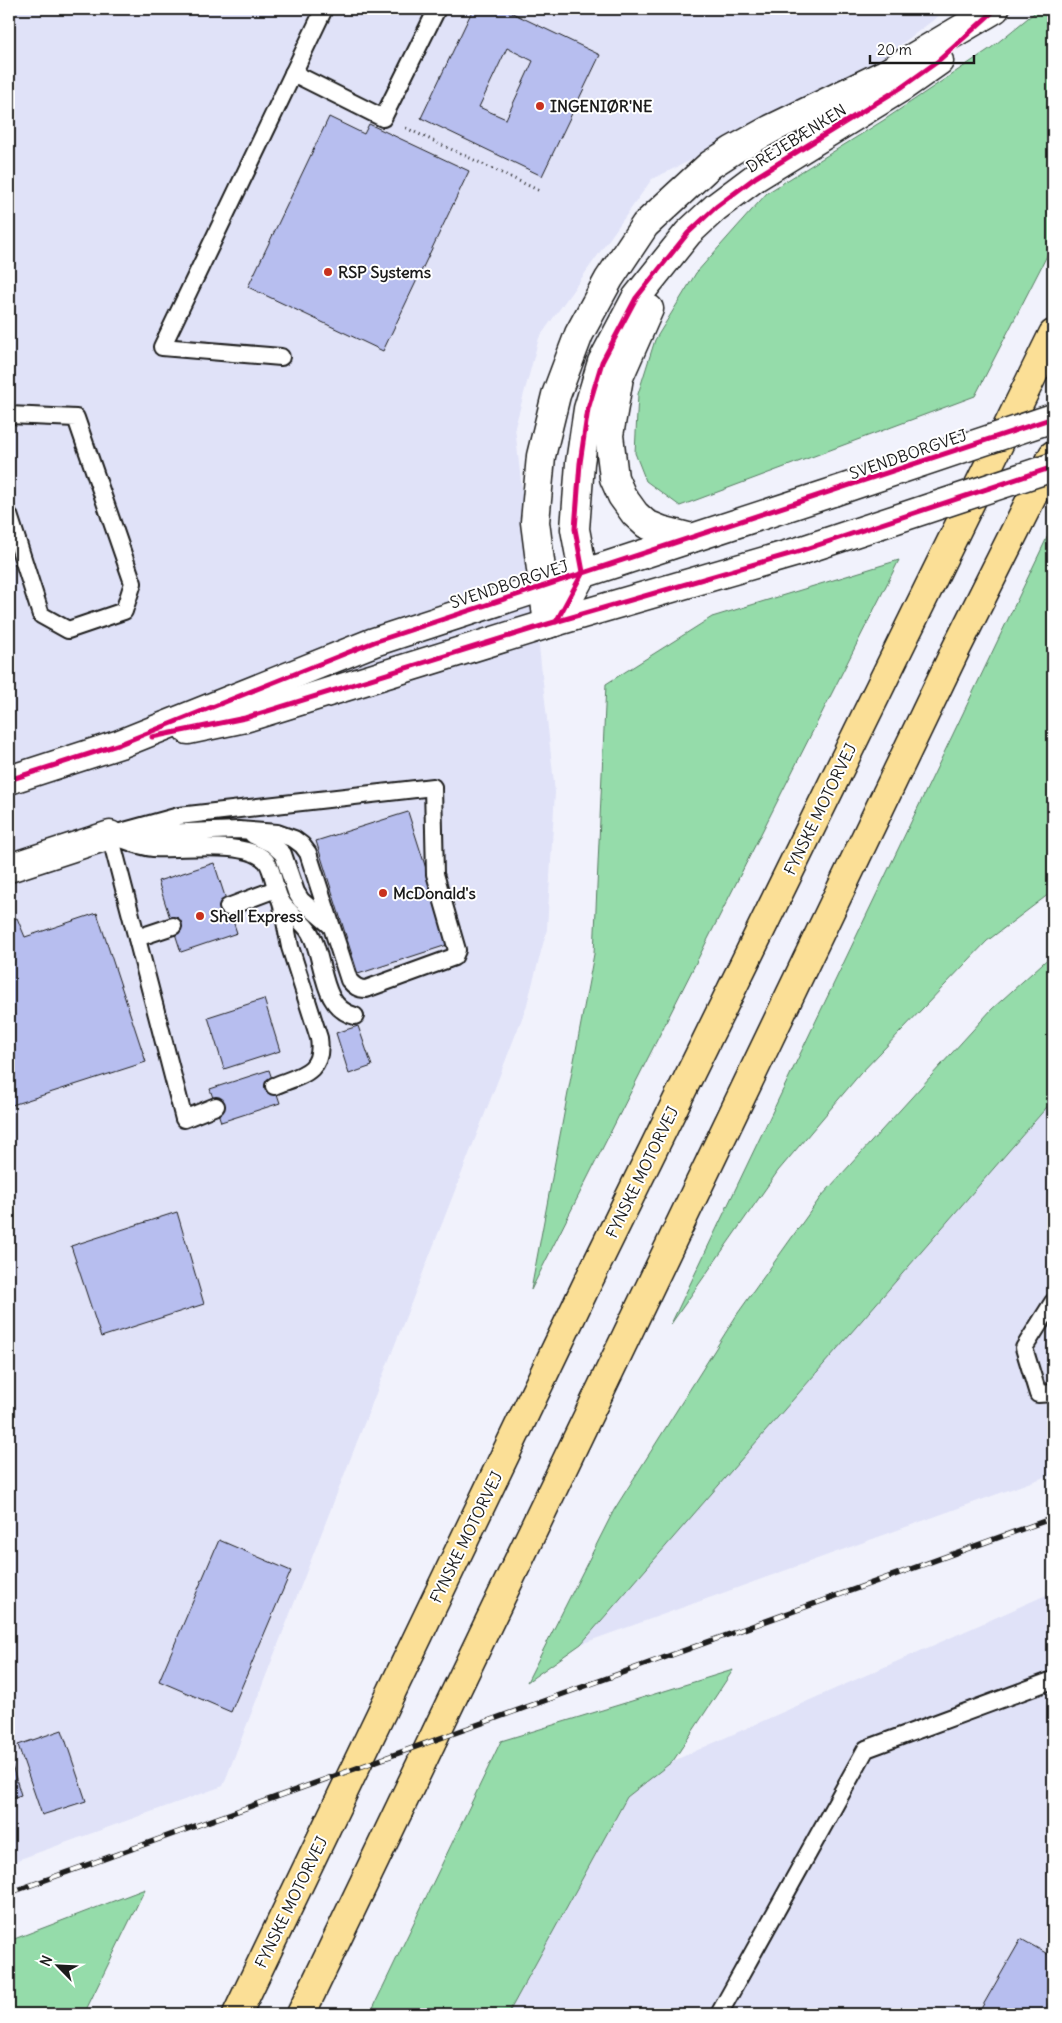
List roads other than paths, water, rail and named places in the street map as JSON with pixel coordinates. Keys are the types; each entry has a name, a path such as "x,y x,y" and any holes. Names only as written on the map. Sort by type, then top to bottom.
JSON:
{"highway":[{"name":"FYNSKE MOTORVEJ","path":"237,2014 587,1284 1053,334"},
{"path":"301,2014 956,649 1053,455"}],"main road":[{"name":"DREJEBÆNKEN","path":"584,572 575,530 580,463 588,410 602,362 636,298 688,233 716,207 756,177 894,92 938,62 996,9"},
{"path":"552,623 542,586 535,522 541,456 556,395 583,326 609,279 645,225 710,165 733,150 771,129 885,74 996,9"},
{"path":"688,233 647,312 619,377 609,435 614,478 622,496 635,514 646,524 692,538"},
{"name":"SVENDBORGVEJ","path":"9,780 120,744 374,642 1053,418"},
{"name":"SVENDBORGVEJ","path":"120,744 245,718 552,623 800,551 1053,467"},
{"path":"552,623 584,572"},
{"path":"9,868 110,834"}],"lane":[{"path":"282,358 162,347 324,9"},
{"path":"293,73 383,118 437,9"},
{"path":"9,415 76,418 133,583 124,611 68,630 41,614 9,515"},
{"path":"433,787 434,874 457,950 454,957 366,989 360,989 353,986 349,980 308,853 302,844 294,839 277,833 239,830 110,834 179,816 433,787"},
{"path":"239,830 260,837 272,844 283,854 296,892 301,900 326,920 335,934"},
{"path":"110,834 152,848 253,851 267,861 278,895 290,948 319,1038 321,1051 317,1063 308,1072 274,1086"},
{"path":"110,834 184,1119 216,1106"},
{"path":"228,907 278,895"},
{"path":"278,895 310,931 329,994 345,1014 355,1016"},
{"path":"137,938 173,926"},
{"path":"1053,1302 1024,1348 1038,1394 1053,1394"},
{"path":"719,2014 866,1749 1053,1680"}],"railway":[{"path":"9,1893 1053,1518"}],"place":[{"name":"INGENIØR'NE","path":"540,106"},
{"name":"RSP Systems","path":"328,272"},
{"name":"McDonald's","path":"383,893"},
{"name":"Shell Express","path":"200,916"}]}
